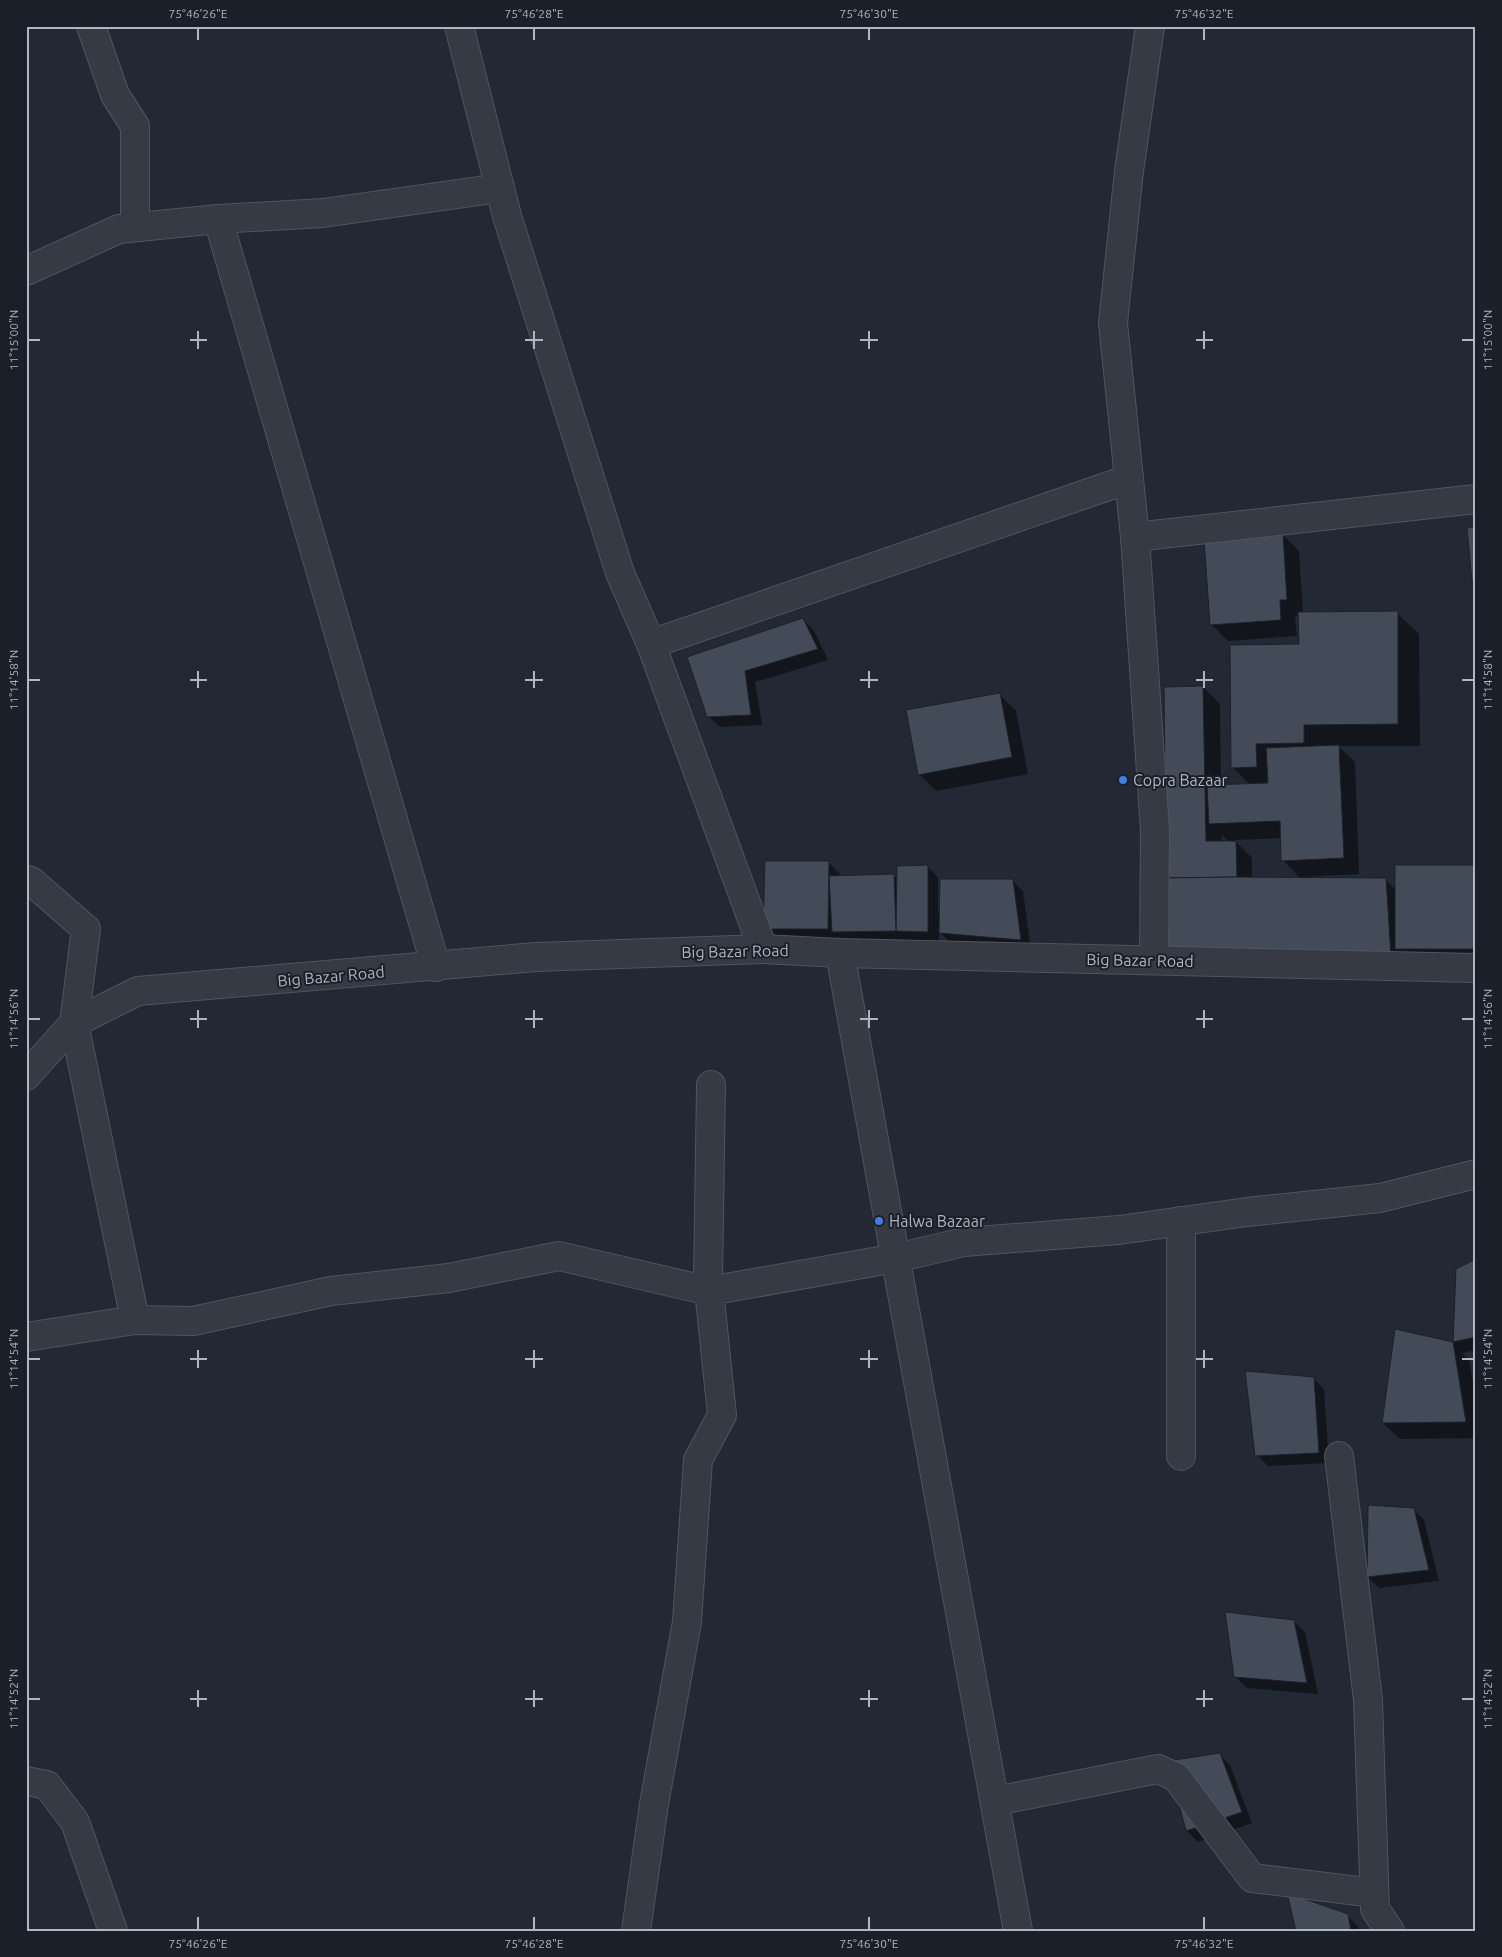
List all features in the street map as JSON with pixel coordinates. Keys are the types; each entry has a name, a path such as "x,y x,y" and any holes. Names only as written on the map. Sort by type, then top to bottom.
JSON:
{"street":[{"path":"91,26 115,95 135,126 135,227"},
{"path":"460,26 510,226 620,573 651,644 763,949"},
{"path":"1150,26 1129,171 1113,323 1135,537 1155,831 1154,960"},
{"path":"26,271 119,229 218,219 323,213 500,188"},
{"path":"218,219 436,967"},
{"path":"651,644 1129,479"},
{"path":"1135,537 1476,500"},
{"path":"26,880 31,881 86,929 74,1024 134,1320"},
{"name":"Big Bazar Road","path":"26,1076 74,1024 138,991 536,957 763,949 840,953 1476,968"},
{"path":"840,953 1018,1931"},
{"path":"636,1931 654,1804 687,1622 698,1460 722,1415 709,1291 711,1085"},
{"path":"26,1337 134,1320 193,1321 331,1291 449,1278 559,1256 709,1291 896,1258 964,1242 1119,1230 1247,1212 1380,1198 1476,1174"},
{"path":"1180,1221 1180,1456"},
{"path":"1339,1456 1368,1700 1375,1909 1390,1931"},
{"path":"995,1801 1158,1769 1176,1777 1252,1878 1374,1893"},
{"path":"26,1781 47,1785 75,1822 113,1931"}],"building":[{"path":"1476,527 1476,582 1472,582 1467,528"},
{"path":"1283,533 1287,600 1280,600 1281,620 1210,625 1204,539"},
{"path":"1398,611 1398,724 1304,725 1304,743 1256,744 1257,767 1231,768 1230,645 1299,644 1298,612"},
{"path":"803,618 818,649 745,671 751,715 707,717 687,657"},
{"path":"1203,686 1206,841 1236,841 1237,877 1166,878 1164,687"},
{"path":"1000,693 1012,757 918,775 906,710"},
{"path":"1339,745 1344,858 1281,861 1280,821 1209,824 1207,785 1268,783 1266,748"},
{"path":"765,861 829,861 828,929 763,929"},
{"path":"928,865 928,932 896,931 897,866"},
{"path":"1395,865 1476,865 1476,949 1395,949"},
{"path":"894,874 896,931 832,932 829,876"},
{"path":"1166,878 1386,878 1391,956 1166,949"},
{"path":"940,879 1013,879 1021,940 939,933"},
{"path":"1476,1259 1476,1337 1453,1342 1456,1269"},
{"path":"1395,1329 1453,1342 1466,1422 1382,1423"},
{"path":"1245,1371 1314,1377 1319,1453 1255,1456"},
{"path":"1368,1505 1414,1508 1429,1570 1367,1577"},
{"path":"1225,1612 1294,1620 1307,1683 1234,1677"},
{"path":"1220,1753 1242,1812 1186,1831 1168,1761"},
{"path":"1287,1893 1348,1914 1351,1931 1296,1931"}],"place":[{"name":"Copra Bazaar","path":"1123,780"},
{"name":"Halwa Bazaar","path":"879,1221"}]}
